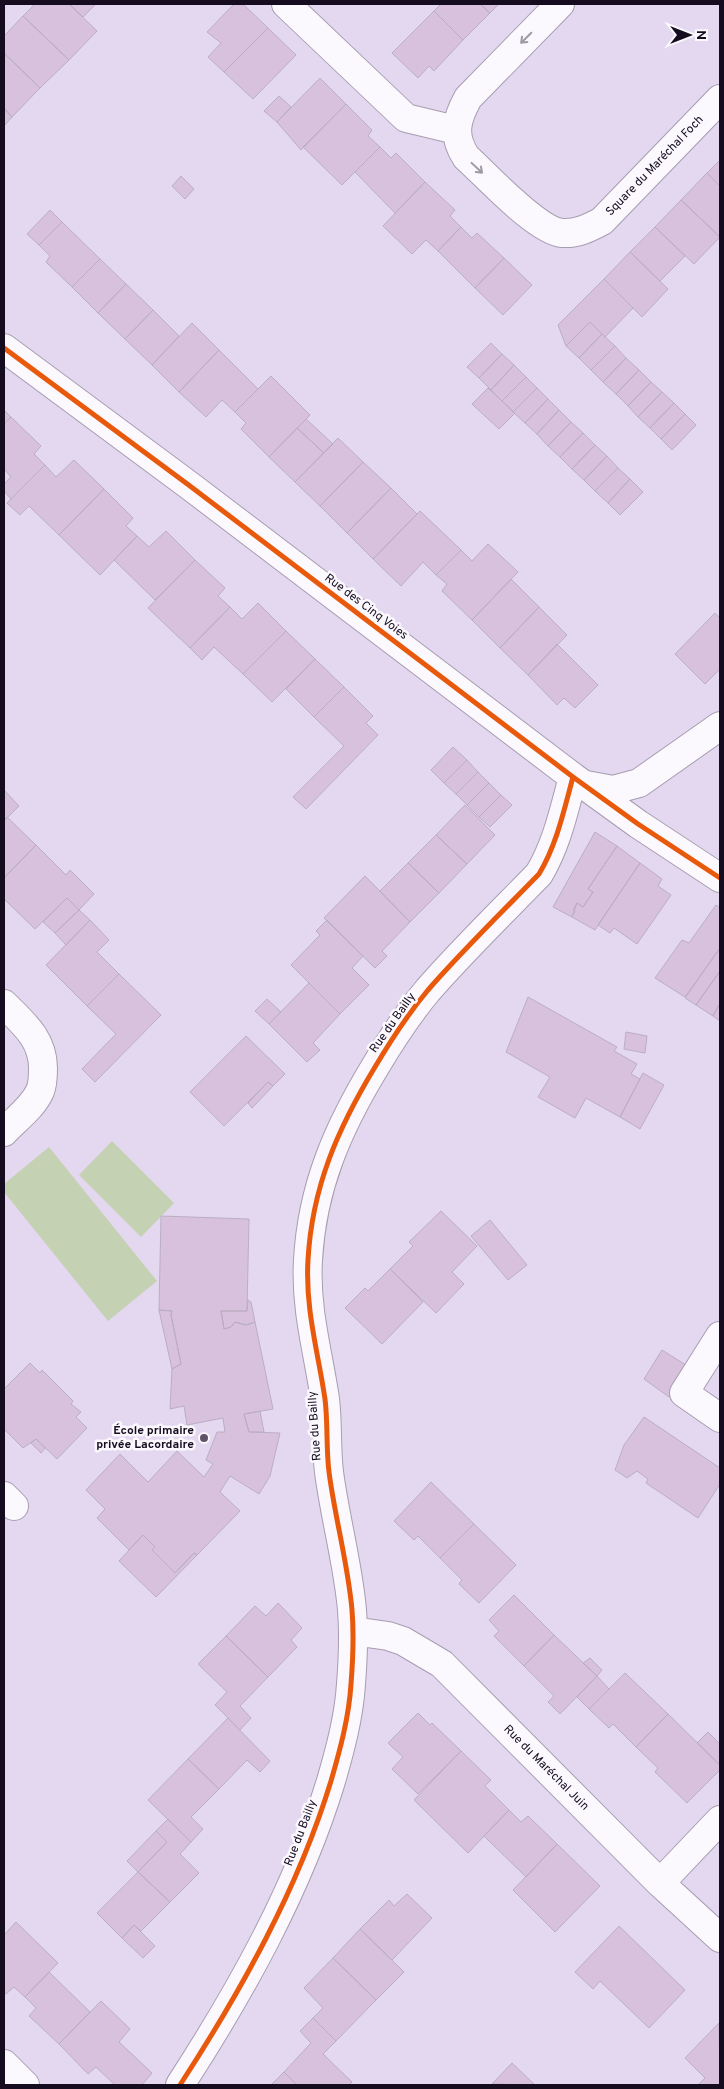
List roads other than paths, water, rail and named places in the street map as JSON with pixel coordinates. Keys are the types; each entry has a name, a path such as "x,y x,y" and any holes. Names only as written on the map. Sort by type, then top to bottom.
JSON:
{"street":[{"path":"286,4 406,118 456,130 461,110 468,98 560,4"},
{"name":"Square du Maréchal Foch","path":"456,130 458,144 466,157 533,219 548,230 562,233 580,232 602,221 720,99"},
{"name":"Rue des Cinq Voies","path":"4,348 190,486 579,781 638,824 720,878"},
{"path":"579,781 613,790 639,783 720,726"},
{"name":"Rue du Bailly","path":"180,2085 212,2035 260,1948 288,1891 322,1811 340,1752 346,1719 351,1687 352,1608 329,1469 326,1403 309,1309 308,1276 311,1232 323,1175 342,1126 382,1055 407,1017 449,967 539,874 550,856 579,781"},
{"path":"4,1004 36,1038 43,1062 43,1078 40,1092 4,1132"},
{"path":"720,1336 684,1393 720,1418"},
{"name":"Rue du Maréchal Juin","path":"352,1631 388,1636 403,1641 442,1664 660,1883 720,1938"},
{"path":"660,1883 720,1820"},
{"path":"4,2064 25,2085"}],"place":[{"name":"École primaire privée Lacordaire","path":"204,1438"}]}
